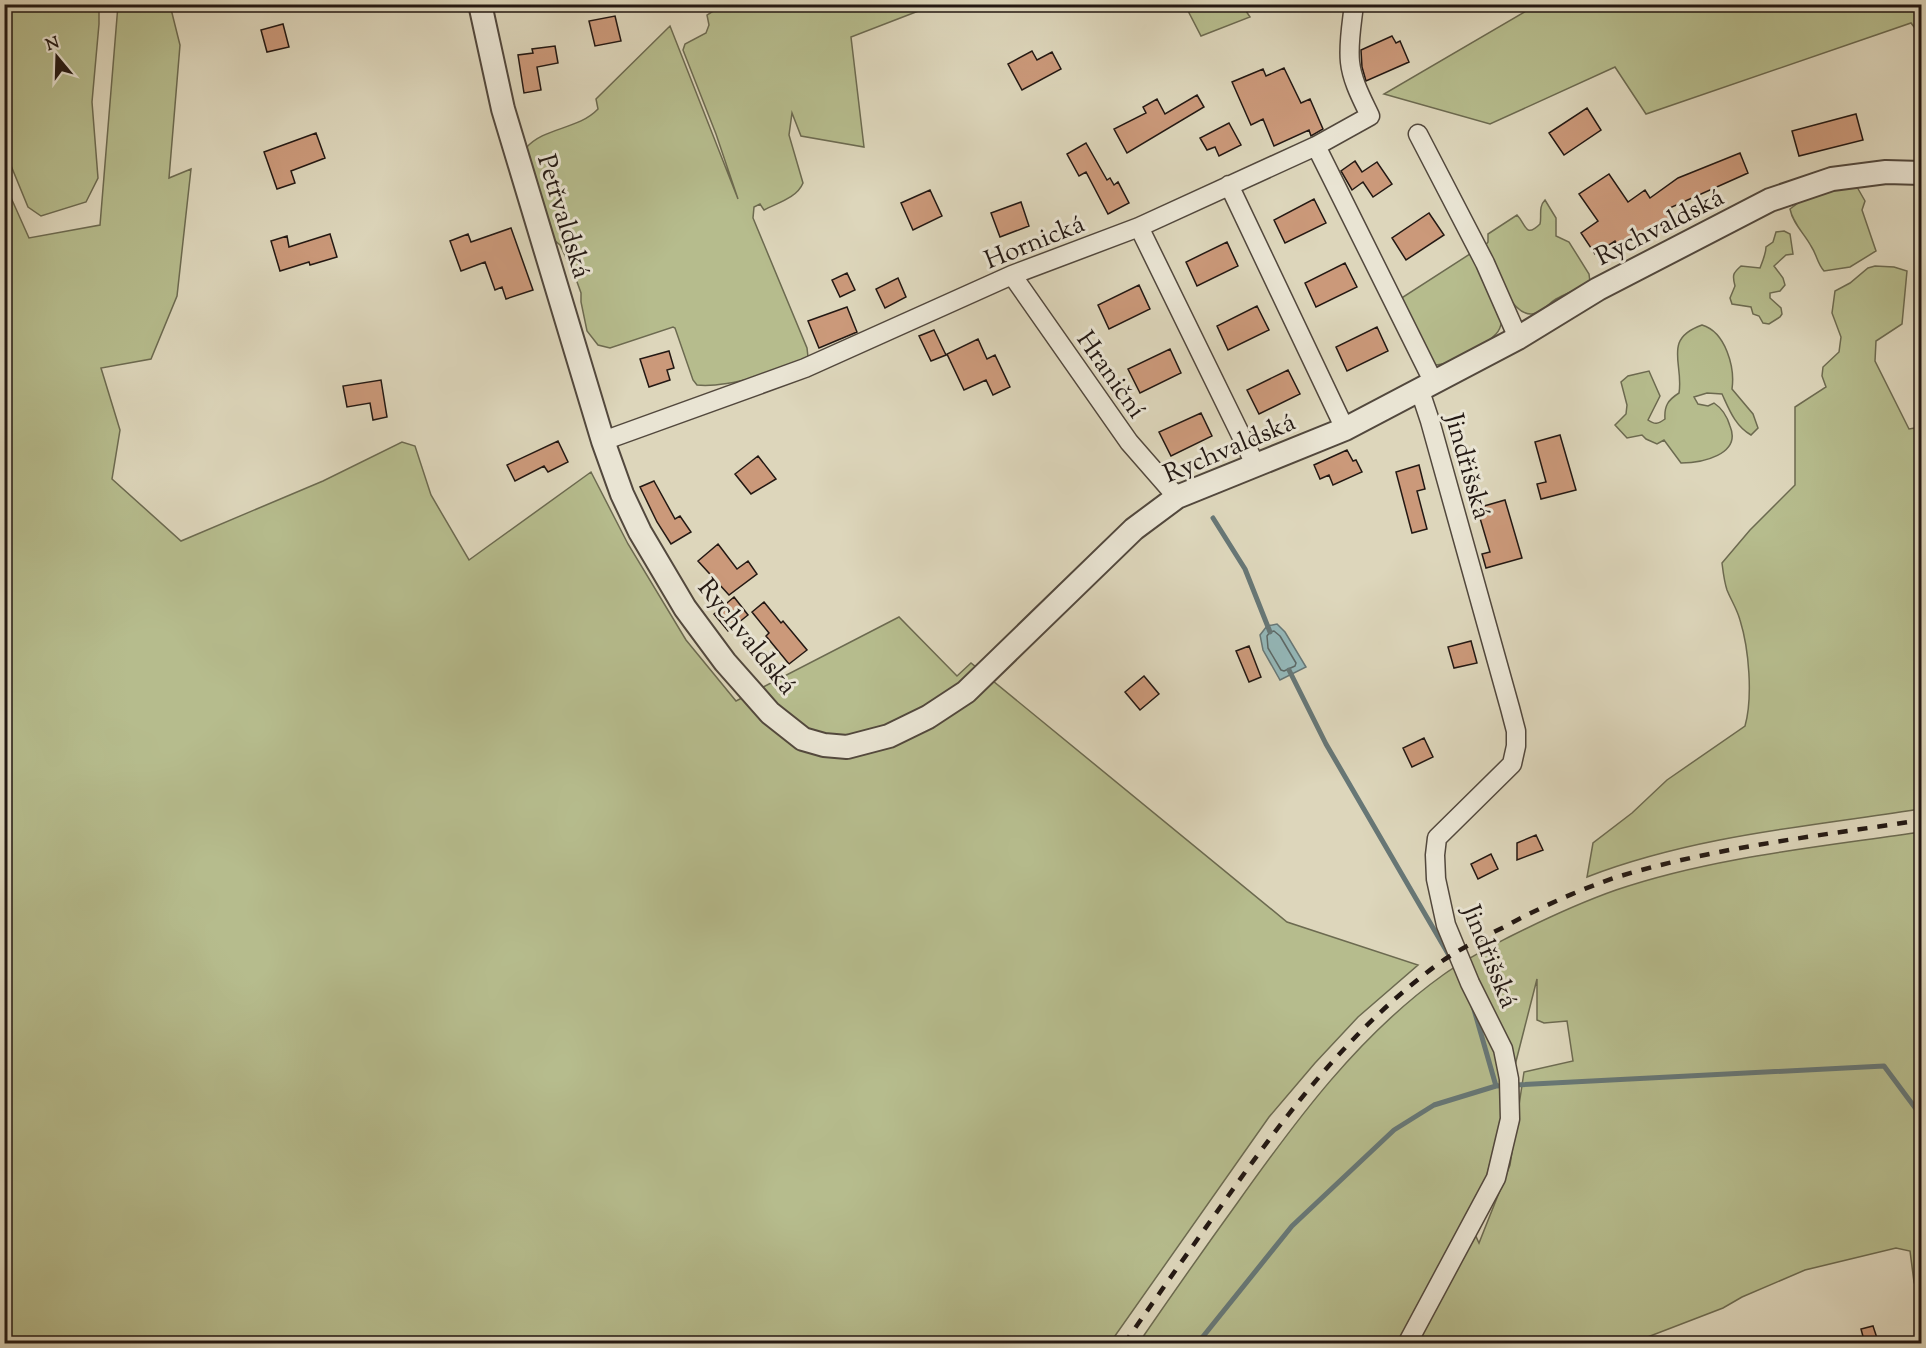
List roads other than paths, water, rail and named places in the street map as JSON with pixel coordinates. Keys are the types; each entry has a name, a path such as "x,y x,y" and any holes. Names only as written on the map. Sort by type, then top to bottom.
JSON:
{"street":[{"name":"Petřvaldská","path":"480,4 503,110 603,441"},
{"name":"Hornická","path":"603,441 805,368 1012,275 1139,227 1316,146 1370,116 1357,89 1350,64 1354,4"},
{"path":"1418,134 1485,263 1518,338"},
{"name":"Jindřišská","path":"1316,146 1427,387 1430,421 1516,731 1516,746 1512,764 1437,838 1435,855 1436,879 1446,926 1470,983 1503,1050 1509,1079 1510,1119 1496,1178 1407,1344"},
{"name":"Rychvaldská","path":"603,441 622,494 640,532 685,608 725,662 770,713 803,739 824,745 848,747 889,736 928,717 966,692 1134,529 1177,497 1345,429 1518,338 1598,289 1770,200 1832,179 1886,172 1922,172"},
{"path":"1229,185 1345,429"},
{"path":"1139,227 1255,464"},
{"name":"Hraniční","path":"1012,275 1129,442 1177,497"}],"water":[{"path":"1277,624 1285,632 1306,667 1280,680 1263,650 1260,635 1267,626"}],"waterway":[{"path":"1213,518 1245,569 1270,632"},
{"path":"1289,670 1326,744 1450,957"},
{"path":"1473,1006 1496,1086 1884,1066 1922,1117"},
{"path":"1197,1344 1292,1226 1394,1130 1434,1105 1496,1086"}],"railway":[{"path":"1124,1344 1272,1135 1296,1105 1374,1018 1442,961 1468,945 1544,907 1614,878 1728,850 1922,820"}]}
